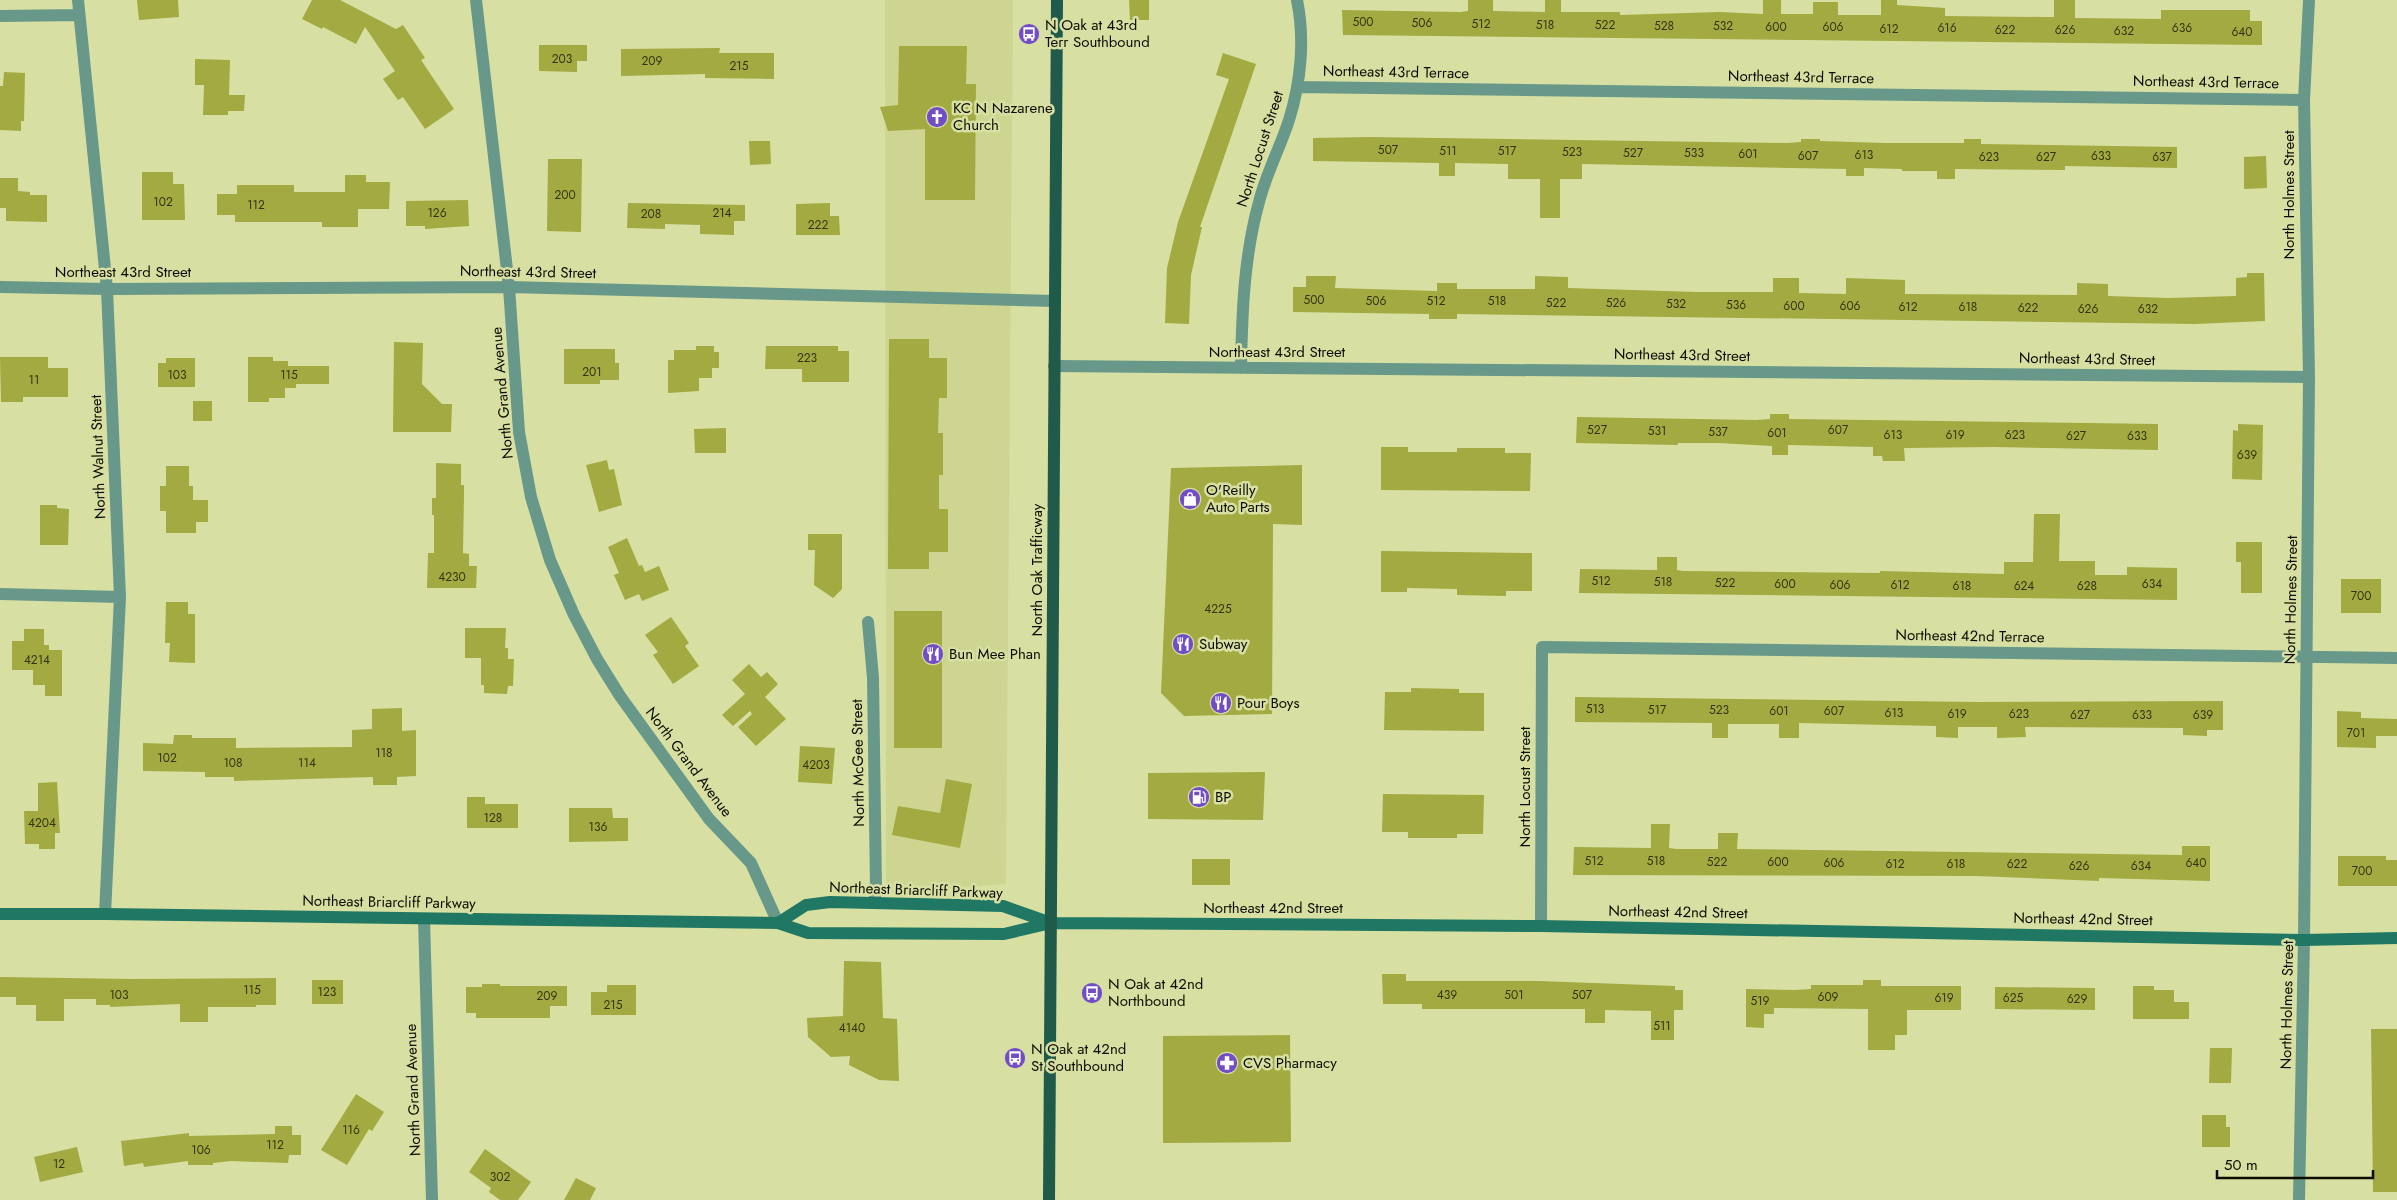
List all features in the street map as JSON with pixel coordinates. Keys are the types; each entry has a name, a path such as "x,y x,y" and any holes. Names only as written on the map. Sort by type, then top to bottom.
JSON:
{"main road":[{"name":"North Oak Trafficway","path":"1049,1200 1057,0"},
{"name":"Northeast Briarcliff Parkway","path":"778,923 806,906 830,902 1002,906 1051,923"},
{"name":"Northeast Briarcliff Parkway","path":"0,914 778,923 808,933 1004,934 1051,923"},
{"name":"Northeast 42nd Street","path":"1051,923 1541,926 2304,940 2397,938"}],"street":[{"name":"North Walnut Street","path":"78,0 107,289 120,597 105,914"},
{"name":"North Grand Avenue","path":"476,0 509,287 521,447 531,497 550,560 596,659 620,696 709,819 751,864 778,923"},
{"name":"North Locust Street","path":"1241,368 1242,307 1248,255 1259,203 1269,169 1289,120 1297,86 1301,34 1297,0"},
{"name":"North Holmes Street","path":"2300,1200 2309,377 2304,100 2309,0"},
{"path":"0,16 78,15"},
{"name":"Northeast 43rd Terrace","path":"1297,86 2304,100"},
{"name":"Northeast 43rd Street","path":"0,287 107,289 509,287 1055,301"},
{"name":"Northeast 43rd Street","path":"1054,366 2309,377"},
{"path":"0,594 120,597"},
{"name":"North McGee Street","path":"868,622 873,678 876,888 874,903"},
{"name":"North Locust Street","path":"1541,926 1542,647"},
{"name":"Northeast 42nd Terrace","path":"1542,647 2397,658"},
{"name":"North Grand Avenue","path":"424,919 432,1200"}],"shaded area":[{"path":"885,0 1013,0 1006,884 886,893"}],"building":[{"path":"137,0 178,0 179,17 139,20"},
{"path":"312,0 340,0 396,29 403,25 425,58 421,60 454,109 425,129 403,97 398,100 383,79 395,71 365,27 356,44 323,27 322,29 302,19"},
{"path":"1129,0 1149,0 1149,20 1130,20"},
{"path":"1468,0 1493,0 1493,11 1545,12 1545,0 1561,0 1561,12 1620,12 1620,15 1720,12 1763,14 1763,0 1781,0 1781,14 1813,14 1813,2 1838,2 1838,15 1881,15 1881,0 1897,0 1897,5 1945,8 1945,16 2054,17 2054,0 2075,0 2075,18 2161,19 2161,10 2250,10 2250,21 2262,21 2262,45 1343,35 1342,10 1460,12 1468,11"},
{"path":"539,45 587,45 587,61 577,61 577,72 539,71"},
{"name":"KC N Nazarene Church","path":"899,46 967,46 966,84 976,84 975,200 925,200 925,129 888,131 880,107 898,105"},
{"path":"720,48 719,53 774,53 774,79 705,78 705,74 621,76 621,49"},
{"path":"1223,53 1256,64 1200,227 1202,227 1191,275 1189,324 1165,323 1167,268 1178,222 1229,79 1216,75"},
{"path":"195,59 230,60 229,95 245,95 244,111 228,111 228,115 203,115 204,85 195,85"},
{"path":"4,72 25,73 24,121 21,121 21,131 0,130 0,86 3,86"},
{"path":"1368,137 1787,143 1801,142 1801,139 1885,143 1964,143 1964,139 1981,139 1981,144 2177,147 2177,168 2065,166 2065,170 1955,169 1955,179 1937,179 1937,171 1902,171 1902,169 1864,168 1864,176 1846,176 1846,169 1582,164 1582,179 1560,179 1560,218 1540,218 1540,179 1508,179 1508,164 1455,163 1455,176 1439,176 1439,163 1313,161 1313,138"},
{"path":"749,141 770,141 771,164 750,165"},
{"path":"2266,156 2267,188 2244,189 2244,157"},
{"path":"548,159 582,159 581,232 547,231"},
{"path":"142,172 173,172 173,184 184,184 185,220 142,220"},
{"path":"345,175 366,175 366,182 390,182 389,209 358,209 358,227 322,227 322,222 235,222 235,215 217,215 217,194 237,194 237,185 294,185 294,192 345,192"},
{"path":"0,178 18,178 18,191 30,192 30,195 47,195 47,222 6,221 6,208 0,208"},
{"path":"468,200 469,226 425,229 425,226 406,226 406,201"},
{"path":"628,203 745,205 745,221 734,221 734,235 700,234 700,225 665,224 665,229 627,228"},
{"path":"830,203 830,216 839,216 840,235 796,235 796,204"},
{"path":"2247,273 2264,273 2265,321 2195,324 1457,314 1457,319 1429,319 1429,314 1293,312 1293,287 1306,287 1306,276 1336,276 1335,288 1437,291 1437,283 1457,283 1457,289 1535,289 1535,276 1568,277 1568,288 1697,292 1773,292 1773,278 1799,278 1799,293 1846,294 1846,278 1905,280 1905,294 2077,295 2077,283 2108,284 2108,296 2169,298 2236,296 2236,278 2247,277"},
{"path":"889,339 929,339 929,358 947,358 947,398 939,398 938,433 943,433 943,475 939,475 939,509 948,509 948,552 929,552 929,569 888,569"},
{"path":"394,342 423,343 422,384 442,404 452,404 451,432 393,432"},
{"path":"696,346 714,346 714,352 719,352 719,368 712,368 712,378 699,378 699,391 668,393 668,360 674,360 674,350 696,350"},
{"path":"766,346 838,346 838,351 849,351 849,382 802,382 802,369 765,369"},
{"path":"564,349 615,349 615,363 619,363 619,380 600,380 600,384 564,384"},
{"path":"0,357 48,357 48,368 68,368 68,397 23,397 23,402 1,402"},
{"path":"248,357 273,357 273,361 288,361 288,366 329,366 329,384 296,384 296,388 285,388 285,398 269,398 269,402 248,402"},
{"path":"166,358 195,358 195,387 158,387 158,363 166,363"},
{"path":"193,401 212,401 212,421 193,421"},
{"path":"1770,414 1789,414 1789,419 2158,424 2158,450 1994,447 1904,448 1905,461 1883,461 1882,456 1873,456 1873,447 1788,445 1788,455 1772,455 1772,446 1719,443 1678,443 1678,445 1576,443 1577,417 1756,420 1770,419"},
{"path":"2238,424 2263,425 2262,480 2232,479 2233,430 2238,431"},
{"path":"726,428 726,453 695,453 694,429"},
{"path":"1381,447 1408,447 1408,452 1457,452 1457,448 1505,448 1505,453 1531,453 1530,491 1381,490"},
{"path":"607,460 609,470 614,469 622,505 599,512 586,465"},
{"path":"436,463 461,464 461,485 464,485 463,553 469,554 469,566 477,566 476,588 427,588 428,553 434,553 432,498 436,498"},
{"path":"1302,465 1302,525 1273,524 1272,714 1184,716 1161,693 1171,468"},
{"path":"166,466 189,466 189,486 193,486 193,500 208,500 208,522 196,522 196,533 166,533 166,511 160,511 160,486 166,486"},
{"path":"40,505 57,505 57,508 69,509 68,545 40,545"},
{"path":"2034,514 2060,514 2059,561 2095,561 2095,575 2127,575 2127,567 2177,568 2177,600 1579,593 1580,569 1657,570 1657,557 1677,557 1677,570 1683,571 1880,573 1880,571 2004,574 2004,562 2033,562"},
{"path":"808,534 842,534 842,589 833,598 814,585 815,550 808,550"},
{"path":"627,538 639,566 642,565 645,572 659,566 669,590 642,601 639,594 625,600 614,575 619,573 608,547"},
{"path":"2236,542 2262,542 2262,593 2241,593 2241,562 2236,562"},
{"path":"1381,551 1532,553 1532,591 1506,591 1506,596 1457,595 1457,589 1407,588 1407,592 1381,592"},
{"path":"2341,579 2381,579 2381,613 2341,613"},
{"path":"166,602 188,602 188,614 195,614 195,663 169,662 170,643 165,643"},
{"path":"894,611 942,611 942,748 894,748"},
{"path":"671,617 689,643 685,646 699,666 673,684 653,655 658,652 645,635"},
{"path":"465,628 506,628 505,648 508,648 508,659 514,659 513,686 508,686 507,694 484,693 484,685 481,685 481,658 465,658"},
{"path":"24,629 44,629 44,645 49,645 49,650 62,650 62,696 45,696 45,685 33,685 33,670 12,670 12,641 24,641"},
{"path":"749,664 761,677 767,672 778,684 765,697 786,719 756,746 738,727 752,714 750,711 733,726 722,715 745,694 732,680"},
{"path":"1411,688 1459,689 1459,693 1484,693 1484,731 1384,730 1385,692 1411,692"},
{"path":"1575,697 1978,702 2223,701 2223,730 2207,730 2207,736 2183,735 2183,728 2025,727 2026,737 1997,738 1997,727 1958,727 1958,738 1936,737 1936,726 1799,723 1799,738 1779,738 1779,724 1728,724 1728,738 1712,738 1712,723 1575,722"},
{"path":"402,708 402,731 416,730 416,776 397,777 397,785 373,785 373,777 234,781 234,777 205,777 205,772 143,771 143,743 173,744 174,735 192,735 192,738 236,738 236,748 352,747 352,730 372,729 372,709"},
{"path":"2337,711 2361,712 2361,718 2397,719 2397,736 2376,736 2376,748 2337,747"},
{"path":"800,746 835,748 832,784 798,782"},
{"path":"1265,772 1263,820 1148,819 1148,773"},
{"path":"946,779 972,784 960,848 892,835 898,806 940,813"},
{"path":"57,782 60,833 55,833 55,849 39,849 39,844 25,844 24,811 38,811 38,783"},
{"path":"1383,794 1484,795 1483,834 1457,834 1457,838 1408,838 1408,832 1382,832"},
{"path":"467,797 485,797 485,804 518,804 518,828 467,828"},
{"path":"569,808 612,808 613,818 628,818 628,841 569,842"},
{"path":"1651,824 1670,824 1669,848 1677,849 1718,849 1718,833 1738,833 1737,849 2182,855 2182,846 2210,846 2210,881 2099,878 2099,881 1976,876 1573,875 1574,847 1651,848"},
{"path":"2338,856 2386,856 2386,860 2397,860 2397,886 2338,886"},
{"path":"1192,859 1230,859 1230,885 1192,885"},
{"path":"844,961 881,962 883,1018 897,1019 899,1081 879,1080 849,1065 850,1056 831,1057 808,1037 807,1018 843,1016"},
{"path":"1382,974 1406,974 1406,981 1539,981 1675,986 1675,990 1683,990 1683,1010 1674,1010 1674,1040 1651,1040 1651,1011 1605,1010 1605,1023 1585,1023 1585,1009 1422,1009 1422,1004 1383,1004"},
{"path":"0,977 132,979 276,978 276,1005 208,1007 208,1022 180,1022 180,1004 110,1007 110,1005 96,1005 96,999 64,999 64,1021 36,1021 36,1005 16,1005 16,997 0,997"},
{"path":"312,980 343,980 343,1004 312,1004"},
{"path":"1863,980 1881,980 1881,986 1961,986 1961,1010 1907,1010 1907,1035 1895,1035 1895,1050 1868,1050 1868,1009 1774,1008 1774,1014 1764,1014 1764,1028 1746,1027 1746,989 1795,990 1811,989 1811,985 1863,985"},
{"path":"482,984 500,984 500,986 567,986 567,1006 550,1006 550,1018 476,1018 476,1013 466,1013 466,987 482,987"},
{"path":"607,985 636,985 636,1015 591,1015 591,992 607,992"},
{"path":"2133,986 2154,986 2154,990 2174,990 2174,1002 2189,1002 2189,1019 2133,1019"},
{"path":"1995,987 2095,988 2095,1010 1995,1009"},
{"path":"2371,1029 2397,1029 2397,1192 2373,1192"},
{"name":"CVS Pharmacy","path":"1290,1035 1291,1142 1163,1143 1163,1036"},
{"path":"2210,1048 2232,1048 2231,1083 2209,1083"},
{"path":"356,1094 384,1112 372,1131 369,1129 347,1165 321,1150"},
{"path":"2202,1115 2226,1115 2226,1127 2230,1127 2230,1147 2202,1147"},
{"path":"275,1126 292,1126 292,1135 301,1135 301,1155 289,1155 288,1163 231,1161 213,1163 213,1165 188,1165 188,1161 144,1167 143,1163 124,1166 121,1141 189,1133 189,1136 275,1134"},
{"path":"77,1147 83,1172 40,1182 34,1157"},
{"path":"485,1149 531,1182 518,1200 500,1200 489,1192 491,1188 469,1172"},
{"path":"576,1178 596,1188 590,1200 564,1200"}],"place":[{"name":"N Oak at 43rd Terr Southbound","path":"1029,34"},
{"name":"KC N Nazarene Church","path":"937,117"},
{"name":"O'Reilly Auto Parts","path":"1190,499"},
{"name":"Subway","path":"1183,644"},
{"name":"Bun Mee Phan","path":"933,654"},
{"name":"Pour Boys","path":"1221,703"},
{"name":"BP","path":"1199,797"},
{"name":"N Oak at 42nd Northbound","path":"1092,993"},
{"name":"N Oak at 42nd St Southbound","path":"1015,1058"},
{"name":"CVS Pharmacy","path":"1227,1063"}]}
